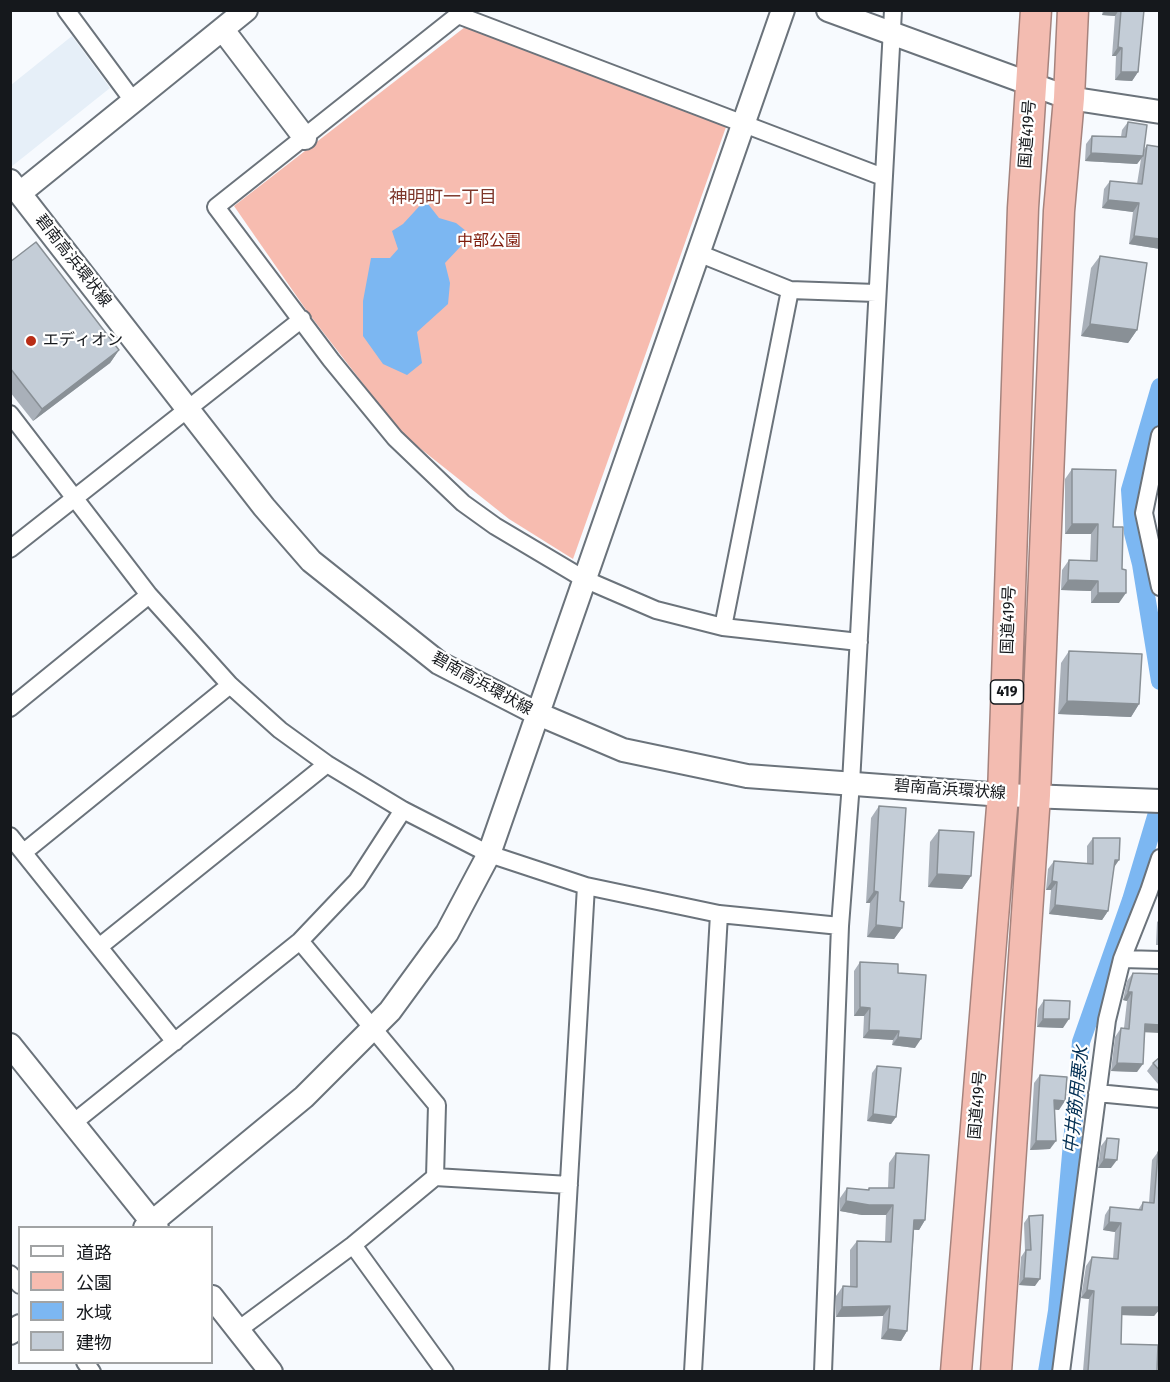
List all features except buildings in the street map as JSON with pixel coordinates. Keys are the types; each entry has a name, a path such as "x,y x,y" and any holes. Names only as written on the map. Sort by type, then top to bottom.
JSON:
{"highway":[{"name":"国道419号","path":"957,1371 1003,795 1023,208 1036,10"},
{"name":"国道419号","path":"996,1371 1035,795 1059,211 1069,98 1073,10"}],"street":[{"path":"66,10 134,102"},
{"path":"14,191 134,102 246,10"},
{"path":"10,1045 74,1123 152,1226 304,1097 374,1027 408,988 447,933 489,854 536,713 783,10"},
{"path":"828,10 1069,98 1160,112"},
{"path":"823,1371 840,926 851,783 893,10"},
{"path":"859,642 723,627 656,610 584,579 495,526 464,503 412,455 331,360 216,207 305,138 453,16 458,15 883,177"},
{"path":"223,30 305,138"},
{"name":"碧南高浜環状線","path":"14,191 189,408 264,507 311,561 439,663 536,713 623,750 747,776 1003,795 1153,800"},
{"path":"698,253 790,290 876,293"},
{"path":"723,627 790,290"},
{"path":"10,549 302,319"},
{"path":"10,414 149,596 230,685 280,729 327,764 403,810 489,854 586,886 719,914 840,926"},
{"path":"1160,435 1144,513 1160,587"},
{"path":"10,708 149,596"},
{"path":"24,852 230,685"},
{"path":"99,947 327,764"},
{"path":"74,1123 300,941 357,881 403,810"},
{"path":"10,836 175,1042"},
{"path":"1061,1371 1107,1020 1122,958 1160,858"},
{"path":"558,1371 586,886"},
{"path":"693,1371 719,914"},
{"path":"300,941 374,1027 436,1105 435,1177"},
{"path":"1122,958 1160,960"},
{"path":"1097,1093 1160,1099"},
{"path":"238,1330 353,1245 435,1177 569,1185"},
{"path":"353,1245 445,1371"},
{"path":"213,1298 271,1371"}],"shaded area":[{"path":"72,36 110,88 11,167 11,85"}],"green space":[{"name":"中部公園","path":"465,27 726,127 573,559 509,519 402,434 309,314 234,206"}],"water":[{"path":"425,200 439,218 456,223 466,231 461,246 445,263 450,283 448,304 417,332 422,363 407,375 383,364 363,336 363,301 371,258 390,258 398,249 392,231 403,224"}],"waterway":[{"name":"中井筋用悪水","path":"1160,387 1130,490 1133,533 1141,564 1160,681"},
{"name":"中井筋用悪水","path":"1047,1372 1057,1311 1081,1042 1131,900 1160,803"}],"place":[{"name":"エディオン","path":"31,341"}],"district":[{"name":"神明町一丁目","path":"443,198"}]}
